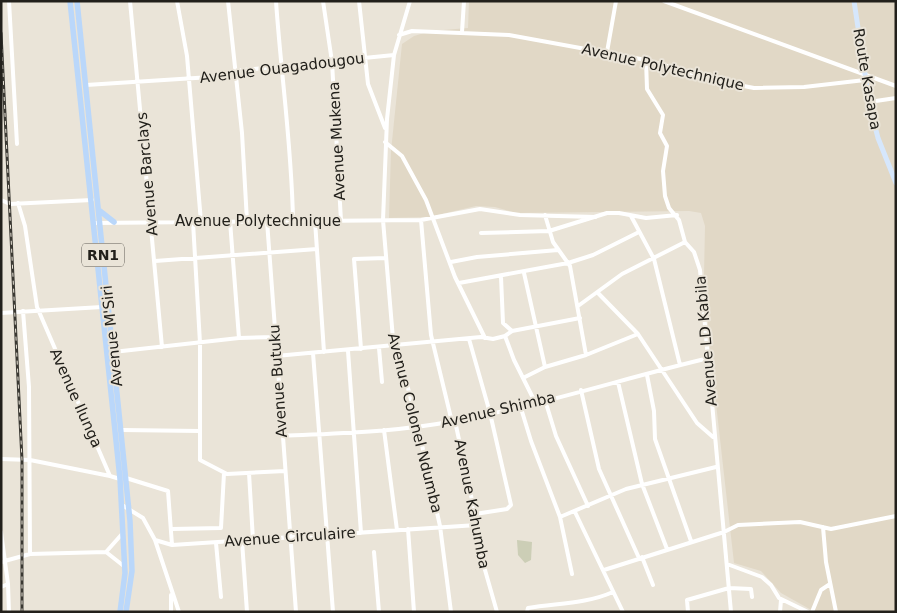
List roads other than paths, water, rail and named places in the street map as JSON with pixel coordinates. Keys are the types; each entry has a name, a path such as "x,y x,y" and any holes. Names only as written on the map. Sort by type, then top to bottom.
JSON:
{"highway":[{"name":"Avenue M'Siri","path":"70,1 84,88 99,208 97,223 102,235 122,430 122,506 125,567 120,612"},
{"name":"Avenue M'Siri","path":"77,1 92,200 97,223 102,307 123,478 129,508 132,571 126,612"},
{"path":"99,208 105,217 113,222 104,228 102,235"}],"main road":[{"name":"Route Kasapa","path":"854,1 869,102 878,138 896,183"}],"street":[{"path":"9,1 17,144"},
{"name":"Avenue Barclays","path":"130,1 139,82 162,347"},
{"path":"177,1 185,43 201,222"},
{"path":"228,1 243,142 247,221"},
{"path":"276,1 280,67 291,164 294,221"},
{"name":"Avenue Mukena","path":"323,1 332,62 341,221"},
{"path":"359,1 368,84 386,131"},
{"path":"394,55 410,1"},
{"path":"399,35 407,31 462,32 464,1"},
{"path":"607,52 616,1"},
{"path":"664,1 865,77 896,86"},
{"name":"Avenue Polytechnique","path":"462,32 510,35 607,52 646,60 723,82 754,88 804,87 865,77"},
{"name":"Avenue Ouagadougou","path":"84,88 211,77 234,71 394,55"},
{"name":"Avenue Colonel Ndumba","path":"394,55 386,131 383,220 395,347 399,353 418,427 440,526 451,612"},
{"name":"Avenue LD Kabila","path":"646,60 647,89 664,115 660,134 667,146 663,171 665,196 669,208 677,215 685,242 692,249 700,270 709,358 713,437 731,612"},
{"path":"869,102 896,98"},
{"path":"386,142 403,158 434,219 459,283 485,338"},
{"path":"1,200 18,203 92,200"},
{"path":"1,206 6,202"},
{"name":"Avenue Ilunga","path":"18,203 25,226 35,298 46,332 110,476"},
{"name":"Avenue Polytechnique","path":"97,223 421,220 434,219 472,209 520,215 596,217"},
{"path":"481,233 549,231 596,217 619,213 631,216 677,215"},
{"path":"545,215 549,231 558,250 568,263 578,306 586,355"},
{"path":"631,216 654,259 680,365"},
{"name":"Avenue Kahumba","path":"421,220 428,314 451,418 455,421 475,514 481,556 497,612"},
{"path":"230,221 239,338"},
{"name":"Avenue Butuku","path":"267,221 296,612"},
{"path":"315,221 324,352"},
{"path":"193,222 200,343 200,460 224,473 285,471"},
{"path":"459,283 524,273 568,263 594,255 639,232"},
{"path":"578,306 622,274 685,242"},
{"path":"155,262 233,254 317,249"},
{"path":"451,262 476,257 558,250"},
{"path":"361,350 354,259 386,258"},
{"path":"524,273 545,367"},
{"path":"501,277 504,323 512,331"},
{"path":"598,293 638,334 697,423 713,437"},
{"path":"1,313 102,307"},
{"path":"23,311 29,387 30,554"},
{"path":"276,356 395,347 478,338 493,339 505,336 512,331 580,318"},
{"path":"523,378 545,367 586,355 638,334"},
{"path":"505,336 535,402"},
{"path":"113,352 239,338 275,337"},
{"path":"469,340 490,413 511,505 507,509 475,514"},
{"path":"379,348 382,382"},
{"path":"348,351 361,532"},
{"path":"313,353 333,612"},
{"name":"Avenue Shimba","path":"283,436 384,430 455,421 647,375 709,358"},
{"path":"647,375 653,408 655,439 670,477 690,541"},
{"path":"618,382 628,433 642,484 667,549"},
{"path":"581,390 594,455 610,495 653,585"},
{"path":"545,400 556,436 588,506"},
{"path":"520,406 531,441 560,517 572,574"},
{"path":"122,430 200,431"},
{"path":"384,430 397,530"},
{"path":"1,459 30,460 123,478 168,491 172,545"},
{"path":"560,517 610,495 642,484 716,467"},
{"path":"172,529 221,528 224,473"},
{"path":"249,473 253,540"},
{"path":"122,506 129,508 146,522 179,612"},
{"path":"574,512 623,612"},
{"path":"604,570 690,541 724,532 738,524 800,522 823,528 841,528 896,516"},
{"name":"Avenue Circulaire","path":"154,540 172,545 216,543 290,539 327,534 440,526 477,525"},
{"path":"823,528 830,584 836,612"},
{"path":"408,529 414,612"},
{"path":"1,532 8,584 9,612"},
{"path":"106,552 124,532"},
{"path":"242,541 247,612"},
{"path":"216,543 221,597"},
{"path":"4,562 30,554 106,552 125,567"},
{"path":"374,552 379,612"},
{"path":"727,564 762,577 771,585 781,600 808,612"},
{"path":"1,587 8,584"},
{"path":"812,612 821,590 830,584"},
{"path":"688,612 687,600 729,588 750,589 752,597"},
{"path":"170,590 171,612"},
{"path":"528,610 579,603 613,592"},
{"path":"780,612 781,600"}],"railway":[{"path":"1,33 22,460 22,612"}]}
